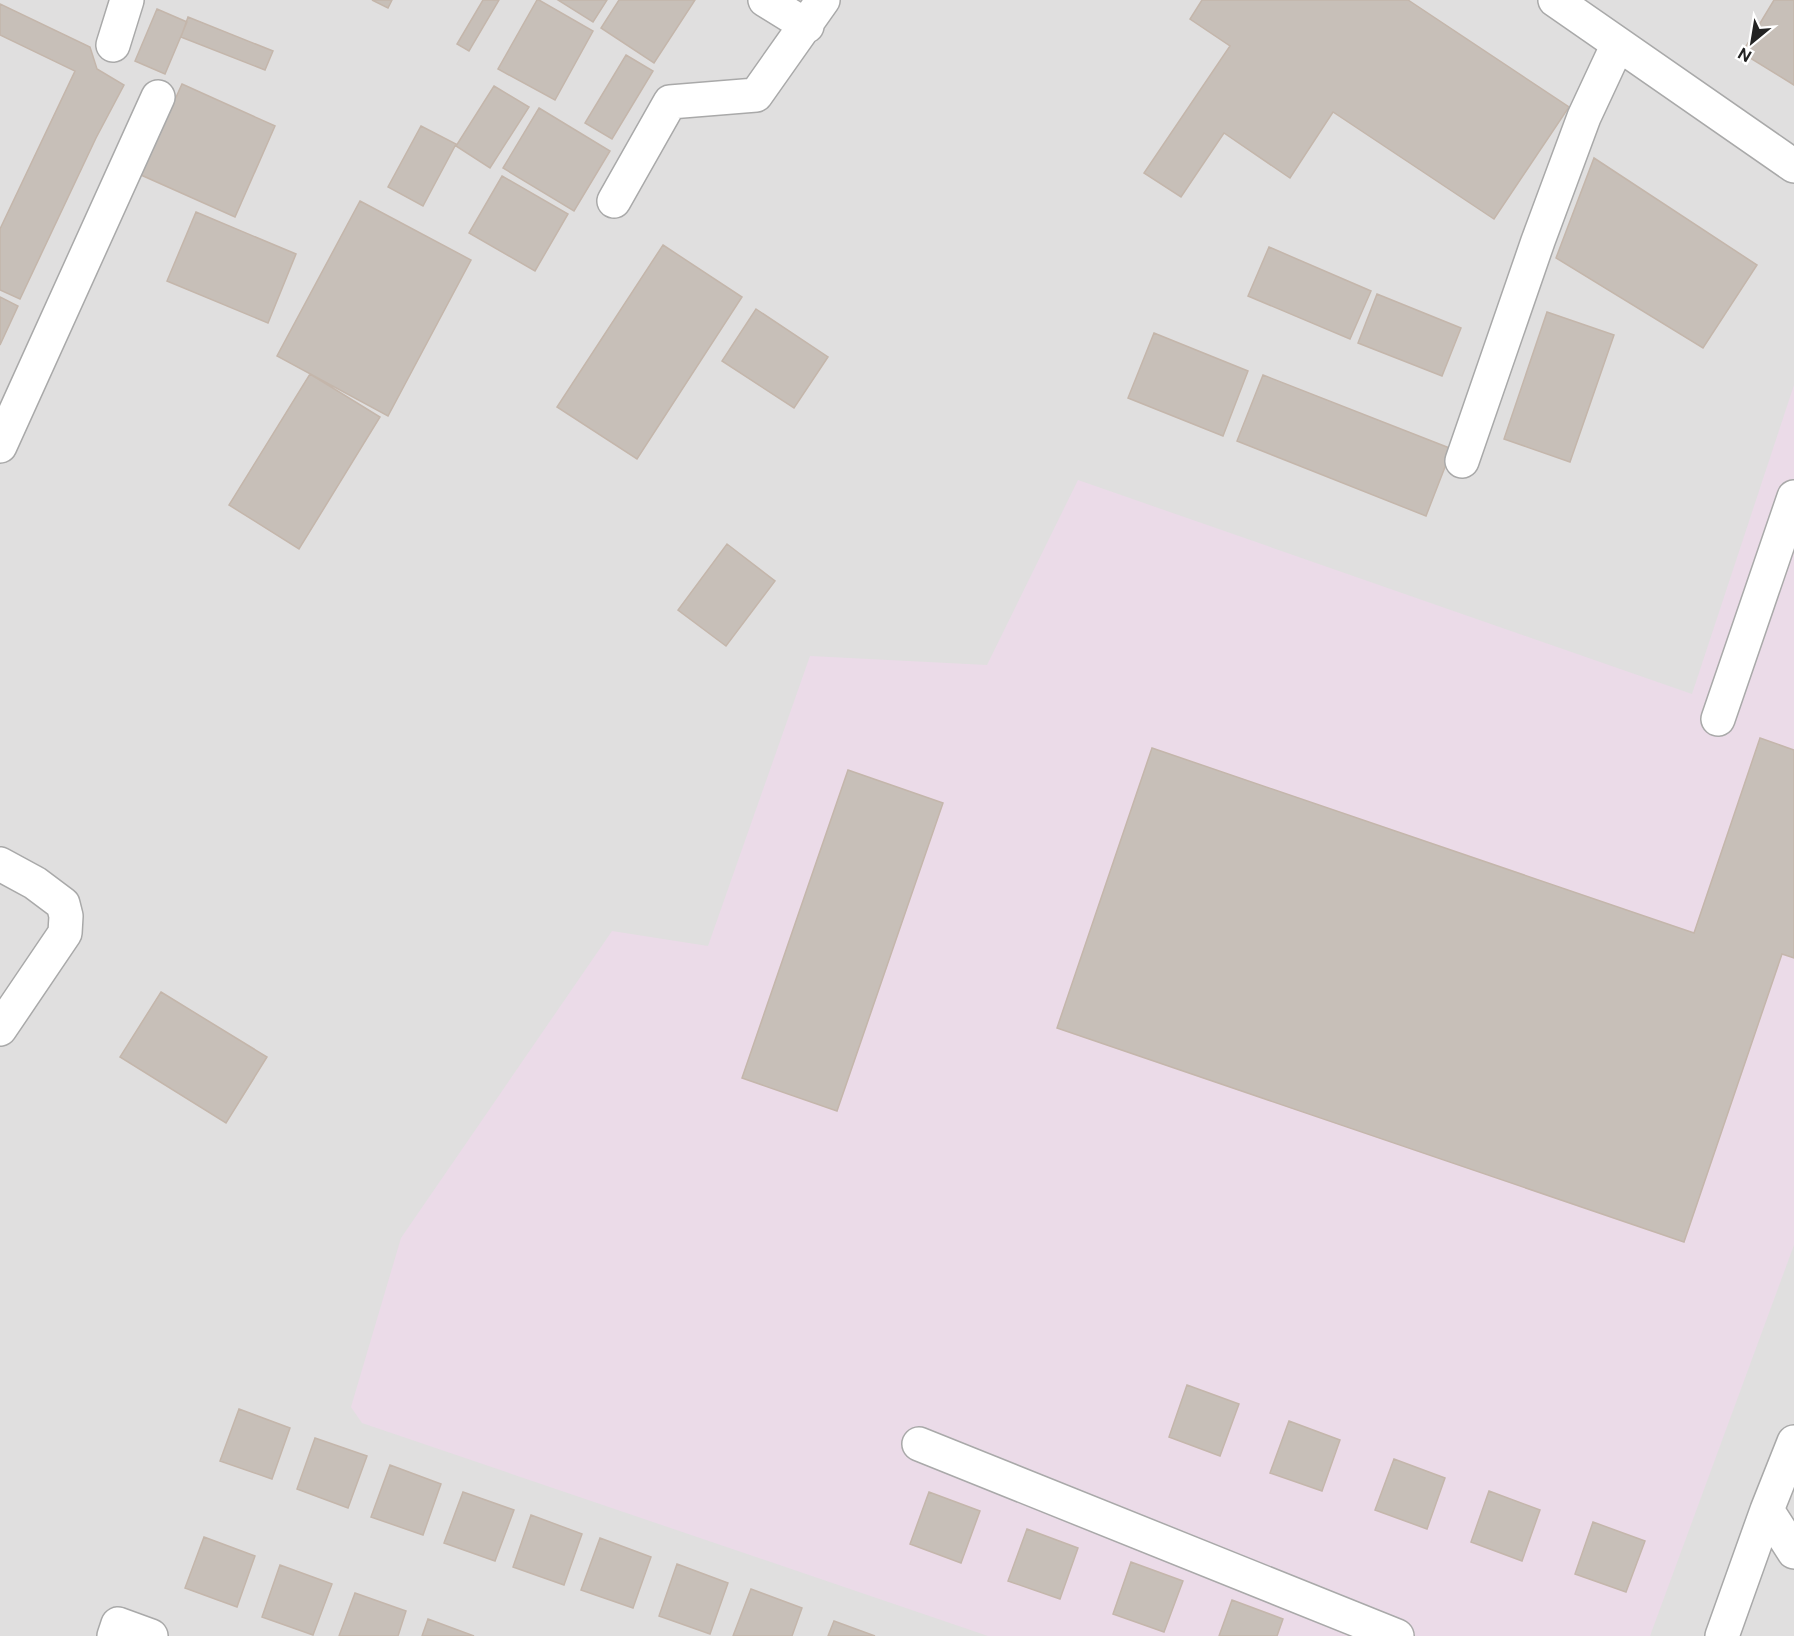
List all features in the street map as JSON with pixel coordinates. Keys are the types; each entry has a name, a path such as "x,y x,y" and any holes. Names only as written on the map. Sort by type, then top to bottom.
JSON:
{"street":[{"path":"113,45 127,0"},
{"path":"614,201 670,102 756,95 815,13 765,0"},
{"path":"1555,0 1794,166"},
{"path":"1462,461 1534,252 1580,128 1618,44"},
{"path":"0,446 158,97"},
{"path":"1718,719 1794,497"},
{"path":"0,864 35,883 63,904 66,916 65,933 0,1029"},
{"path":"1722,1636 1794,1442"},
{"path":"919,1444 1397,1636"},
{"path":"1767,1510 1794,1552"},
{"path":"114,1636 118,1624 151,1636"}],"shaded area":[{"path":"0,0 1794,0 1794,1636 0,1636"},
{"path":"1794,385 1794,1245 1650,1636 988,1636 362,1423 351,1407 401,1238 612,931 708,946 810,656 987,665 1078,480 1692,694"}],"building":[{"path":"372,0 392,0 388,8"},
{"path":"483,0 499,0 469,51 457,44"},
{"path":"537,0 593,31 555,100 498,69"},
{"path":"558,0 607,0 593,22"},
{"path":"619,0 695,0 654,63 601,28"},
{"path":"1202,0 1408,0 1569,107 1494,219 1333,112 1290,178 1224,133 1181,197 1144,173 1230,46 1190,19"},
{"path":"1774,0 1794,0 1794,85 1742,53"},
{"path":"0,4 90,47 97,69 124,85 96,138 20,299 0,290 0,229 75,71 0,35"},
{"path":"157,9 187,22 165,74 135,61"},
{"path":"188,17 273,51 265,70 181,37"},
{"path":"626,55 653,71 612,139 585,123"},
{"path":"182,84 275,126 235,217 141,175"},
{"path":"494,86 529,107 490,168 456,146"},
{"path":"539,108 610,151 574,211 503,168"},
{"path":"421,126 456,144 423,206 388,187"},
{"path":"1594,158 1757,265 1703,348 1556,258"},
{"path":"502,176 568,214 535,271 469,233"},
{"path":"360,201 471,260 388,416 277,356"},
{"path":"196,212 296,254 268,323 167,281"},
{"path":"663,245 742,297 637,459 557,407"},
{"path":"1269,247 1371,291 1350,339 1248,296"},
{"path":"1377,294 1461,328 1442,376 1358,343"},
{"path":"0,297 18,306 0,345"},
{"path":"756,309 828,357 794,408 722,361"},
{"path":"1547,312 1614,335 1570,462 1504,439"},
{"path":"1154,333 1248,371 1223,436 1128,398"},
{"path":"310,374 380,417 299,549 229,505"},
{"path":"1263,375 1452,449 1426,516 1237,441"},
{"path":"727,544 775,581 726,646 678,610"},
{"path":"1760,738 1794,750 1794,958 1782,954 1684,1242 1057,1028 1152,748 1694,933"},
{"path":"848,770 943,803 837,1111 742,1078"},
{"path":"161,992 267,1057 226,1123 120,1057"},
{"path":"1187,1385 1239,1404 1220,1456 1169,1437"},
{"path":"239,1409 290,1428 272,1479 220,1461"},
{"path":"1289,1421 1340,1440 1322,1491 1270,1473"},
{"path":"315,1438 367,1456 348,1508 297,1489"},
{"path":"1394,1459 1445,1478 1427,1529 1375,1510"},
{"path":"390,1465 441,1484 423,1535 371,1517"},
{"path":"1489,1491 1540,1510 1522,1561 1471,1542"},
{"path":"463,1492 514,1510 495,1561 444,1543"},
{"path":"929,1492 980,1511 961,1563 910,1544"},
{"path":"531,1515 582,1534 564,1585 513,1567"},
{"path":"1593,1522 1645,1541 1626,1592 1575,1574"},
{"path":"1027,1529 1078,1548 1060,1599 1008,1581"},
{"path":"204,1537 255,1556 237,1607 185,1588"},
{"path":"600,1538 651,1557 633,1608 581,1590"},
{"path":"1131,1562 1183,1581 1164,1632 1113,1614"},
{"path":"677,1564 728,1583 710,1634 659,1616"},
{"path":"280,1565 332,1584 313,1635 262,1617"},
{"path":"751,1589 802,1608 792,1636 733,1636"},
{"path":"355,1593 406,1611 398,1636 339,1636"},
{"path":"1232,1600 1283,1619 1277,1636 1219,1636"},
{"path":"428,1619 474,1636 422,1636"},
{"path":"834,1621 875,1636 828,1636"}]}
